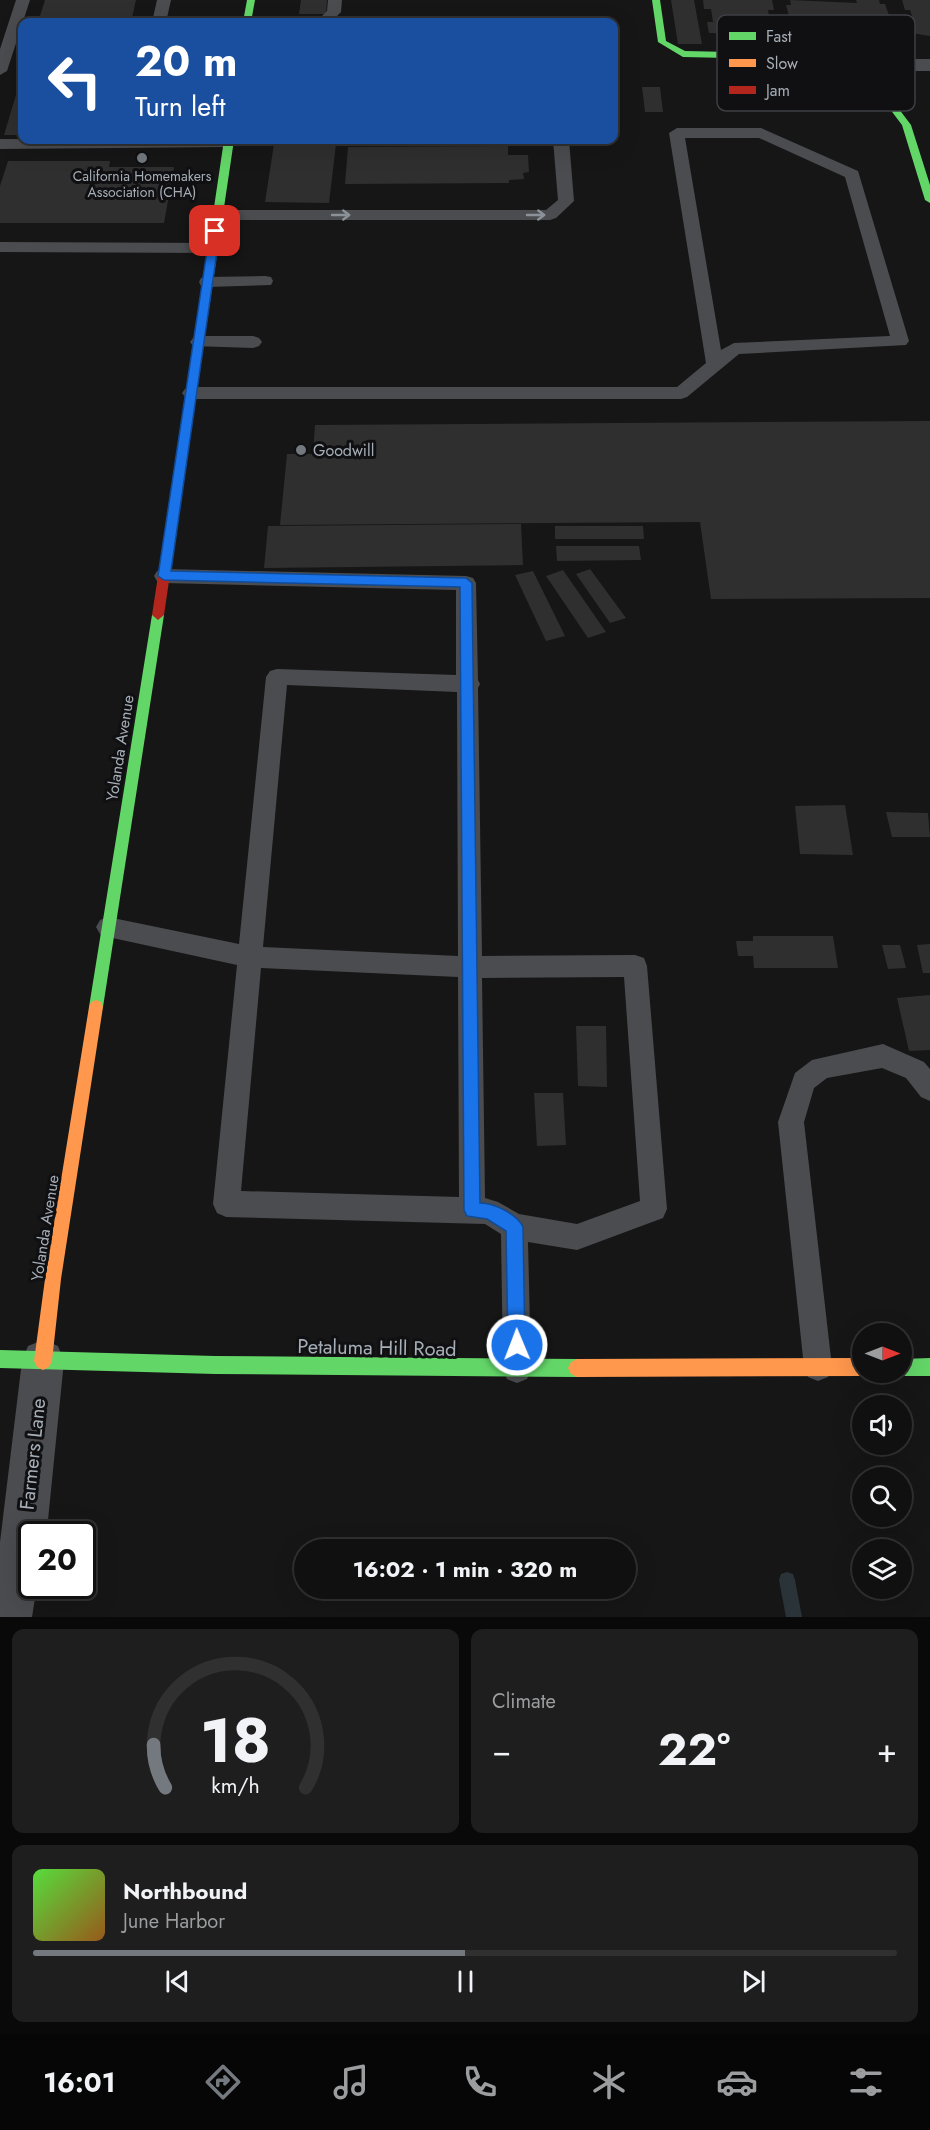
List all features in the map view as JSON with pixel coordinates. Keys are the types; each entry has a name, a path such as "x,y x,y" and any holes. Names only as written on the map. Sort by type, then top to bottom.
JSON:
{"main road":[{"path":"248,18 251,0"},
{"path":"656,0 663,42 683,54 717,55"},
{"path":"896,111 906,124 930,200"},
{"name":"Yolanda Avenue","path":"43,1361 229,144"},
{"name":"Petaluma Hill Road","path":"0,1359 130,1365 517,1369 852,1367"},
{"path":"912,1367 930,1367"}],"street":[{"name":"Farmers Lane","path":"9,1617 26,1520 43,1361"}],"lane":[{"path":"0,71 23,0"},
{"path":"160,18 164,0"},
{"path":"327,18 334,12 334,0"},
{"path":"191,393 681,393 715,366 734,349 900,341 852,174 761,133 677,133 715,366"},
{"path":"0,144 18,144"},
{"path":"218,215 550,215 566,201 561,144"},
{"path":"0,247 213,248"},
{"path":"207,282 265,281"},
{"path":"199,342 253,342"},
{"path":"164,576 466,583 469,684 472,1210"},
{"path":"108,927 249,957 470,968 635,966 654,1209 577,1237 514,1227 489,1211 226,1204 249,957 277,677 469,684"},
{"path":"818,1367 791,1122 804,1081 821,1068 883,1056 915,1070 930,1089"},
{"path":"514,1227 517,1369"}],"building":[{"path":"45,0 136,0 132,18 39,18"},
{"path":"301,0 327,0 326,14 299,14"},
{"path":"671,0 694,0 702,44 678,44"},
{"path":"703,0 772,0 774,10 768,10 769,15 717,15 717,35 709,33 707,22 713,22 711,9 704,9"},
{"path":"790,0 857,3 856,0 879,0 880,4 885,4 889,15 789,15 786,5 791,5"},
{"path":"902,0 930,0 930,36 915,34 915,15 912,15 910,10 905,10"},
{"path":"642,87 660,87 663,112 645,112"},
{"path":"18,88 18,135 4,135"},
{"path":"274,144 336,144 329,203 265,202"},
{"path":"508,146 508,155 528,155 529,172 523,173 524,179 509,180 509,183 345,184 348,147"},
{"path":"8,161 110,161 109,167 174,167 164,223 0,223 0,186"},
{"path":"930,421 930,598 711,599 700,522 280,525 287,454 313,454 315,425"},
{"path":"521,524 523,565 264,568 268,526"},
{"path":"555,526 643,526 644,539 555,539"},
{"path":"556,546 639,546 641,560 557,561"},
{"path":"590,569 626,618 610,623 576,574"},
{"path":"563,570 606,632 588,638 546,576"},
{"path":"533,571 565,636 546,641 515,575"},
{"path":"845,805 853,855 800,854 795,806"},
{"path":"886,812 928,813 930,837 892,837"},
{"path":"753,936 833,936 838,968 754,968 753,956 738,956 736,941 753,941"},
{"path":"930,944 930,973 923,973 917,945"},
{"path":"882,945 900,945 906,968 888,969"},
{"path":"930,995 930,1050 909,1051 897,998"},
{"path":"576,1026 606,1026 607,1087 578,1086"},
{"path":"534,1093 563,1093 566,1145 537,1146"}],"waterway":[{"path":"787,1580 794,1617"}],"traffic: fast":[{"path":"248,18 251,0"},
{"path":"656,0 662,42 683,54 717,55"},
{"path":"896,111 906,125 930,200"},
{"path":"202,322 228,144"},
{"path":"96,1007 158,615"},
{"path":"0,1359 215,1365 577,1368"},
{"path":"912,1367 930,1367"}],"traffic: slow":[{"path":"43,1361 53,1279 96,1007"},
{"path":"577,1368 852,1367"}],"traffic: jam":[{"path":"158,615 202,322"}],"place":[{"name":"California Homemakers Association (CHA)","path":"142,158"},
{"name":"Goodwill","path":"301,450"}],"route":[{"path":"215,231 164,576 466,583 469,684 472,1210 489,1211 514,1227 517,1345"}]}
